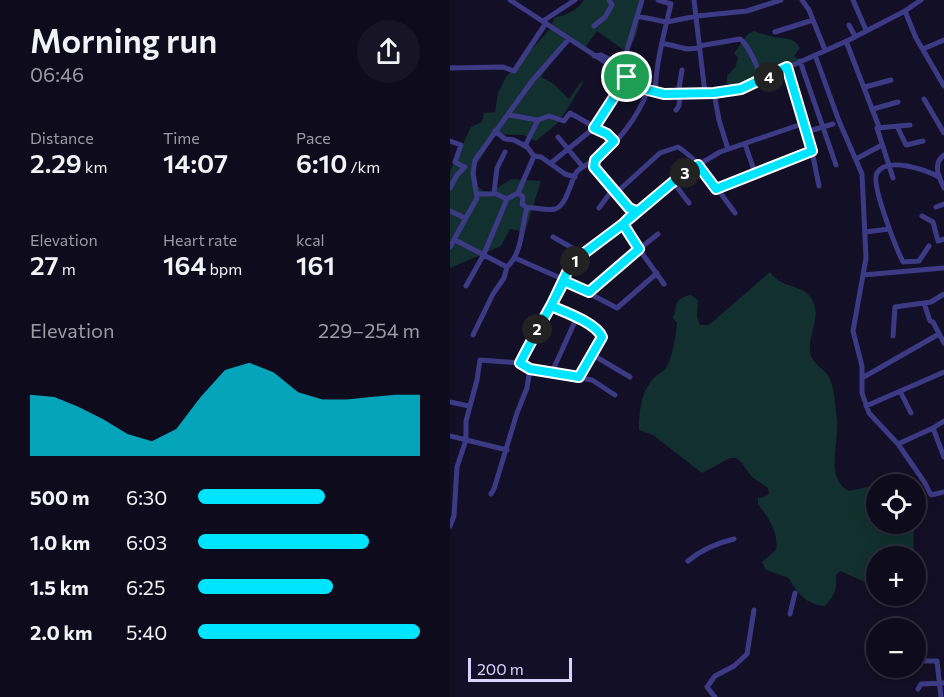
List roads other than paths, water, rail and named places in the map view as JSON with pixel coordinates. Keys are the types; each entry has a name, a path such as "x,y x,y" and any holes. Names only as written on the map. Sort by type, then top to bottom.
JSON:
{"street":[{"path":"510,0 568,40 648,90 656,93 679,94 714,93 741,89 855,36 905,11 921,0"},
{"path":"518,5 524,0"},
{"path":"450,68 503,67 514,70 544,22 574,0"},
{"path":"594,26 611,10 612,5 609,0"},
{"path":"594,56 601,56 617,63 626,57 642,0"},
{"path":"656,93 656,77 671,4 658,0"},
{"path":"693,0 697,16 705,93"},
{"path":"637,16 666,22 747,11 780,0"},
{"path":"802,0 809,10 825,50"},
{"path":"853,0 866,30"},
{"path":"905,11 923,50 944,86"},
{"path":"775,32 813,20"},
{"path":"849,25 855,36"},
{"path":"662,43 687,48 740,39 747,45 749,54 763,80"},
{"path":"450,247 478,194 473,167 475,160 532,81 568,40"},
{"path":"846,40 879,126 877,128 893,178"},
{"path":"923,50 944,40"},
{"path":"815,55 839,121 862,174 866,258 853,331 859,354 862,393 866,406 885,433 898,444 931,495 944,492"},
{"path":"800,61 836,165"},
{"path":"787,67 812,151 819,186"},
{"path":"676,110 679,106 682,70"},
{"path":"551,163 594,128 627,77"},
{"path":"865,87 891,80"},
{"path":"518,193 523,197 522,204 527,208 557,208 574,177 595,160 630,125 648,90"},
{"path":"714,93 721,131 728,150"},
{"path":"924,99 944,133"},
{"path":"873,109 898,102"},
{"path":"509,115 538,120 549,116 564,121 570,113 607,134 614,141"},
{"path":"520,363 569,268 583,254 673,182 698,165 728,150 799,125 803,119"},
{"path":"525,146 538,120"},
{"path":"806,132 833,124"},
{"path":"879,126 910,125"},
{"path":"897,126 906,145 923,141"},
{"path":"495,131 505,139 514,140 525,146 534,156 541,157 565,174 574,177"},
{"path":"558,137 568,150 586,165 594,167 629,208 634,210 632,215"},
{"path":"450,141 461,145 456,162 464,167 473,167"},
{"path":"745,144 755,173"},
{"path":"856,159 882,146"},
{"path":"599,208 614,191 660,153 678,147 698,165 735,213"},
{"path":"716,189 812,151"},
{"path":"494,193 497,168 505,152"},
{"path":"944,154 937,165 944,188"},
{"path":"465,286 484,254 507,199 518,193 534,156"},
{"path":"594,167 595,160"},
{"path":"903,272 903,262 889,229 875,181 879,171 891,166 914,167 939,177"},
{"path":"450,188 464,167"},
{"path":"673,182 689,202"},
{"path":"478,194 494,193 507,199"},
{"path":"936,207 944,204"},
{"path":"473,335 493,294 504,278 507,267 515,258 527,208"},
{"path":"450,211 465,218"},
{"path":"922,216 933,222 938,241 944,239"},
{"path":"623,224 664,284"},
{"path":"865,232 889,229"},
{"path":"589,292 658,234"},
{"path":"553,237 583,254"},
{"path":"454,240 507,267"},
{"path":"903,262 919,261 930,246"},
{"path":"515,258 589,292 617,308 657,273"},
{"path":"863,275 943,268"},
{"path":"893,336 894,308 924,303 944,294"},
{"path":"924,303 927,316 933,322 944,344"},
{"path":"551,306 577,317 600,332 602,337 579,377"},
{"path":"552,372 577,317"},
{"path":"862,378 939,334"},
{"path":"593,355 630,377"},
{"path":"450,526 454,516 457,467 466,440 466,421 480,360 520,363 530,369 592,380 615,395"},
{"path":"491,494 527,388 530,369"},
{"path":"866,406 944,372"},
{"path":"900,391 911,413"},
{"path":"450,402 470,406"},
{"path":"898,444 944,421"},
{"path":"933,428 944,457"},
{"path":"450,436 507,450"},
{"path":"688,561 719,543 734,539"},
{"path":"790,614 795,593"},
{"path":"715,697 707,687 715,676 734,666 747,654 754,610"},
{"path":"926,661 937,661 942,683 941,697"},
{"path":"918,689 921,684 942,683"}]}
